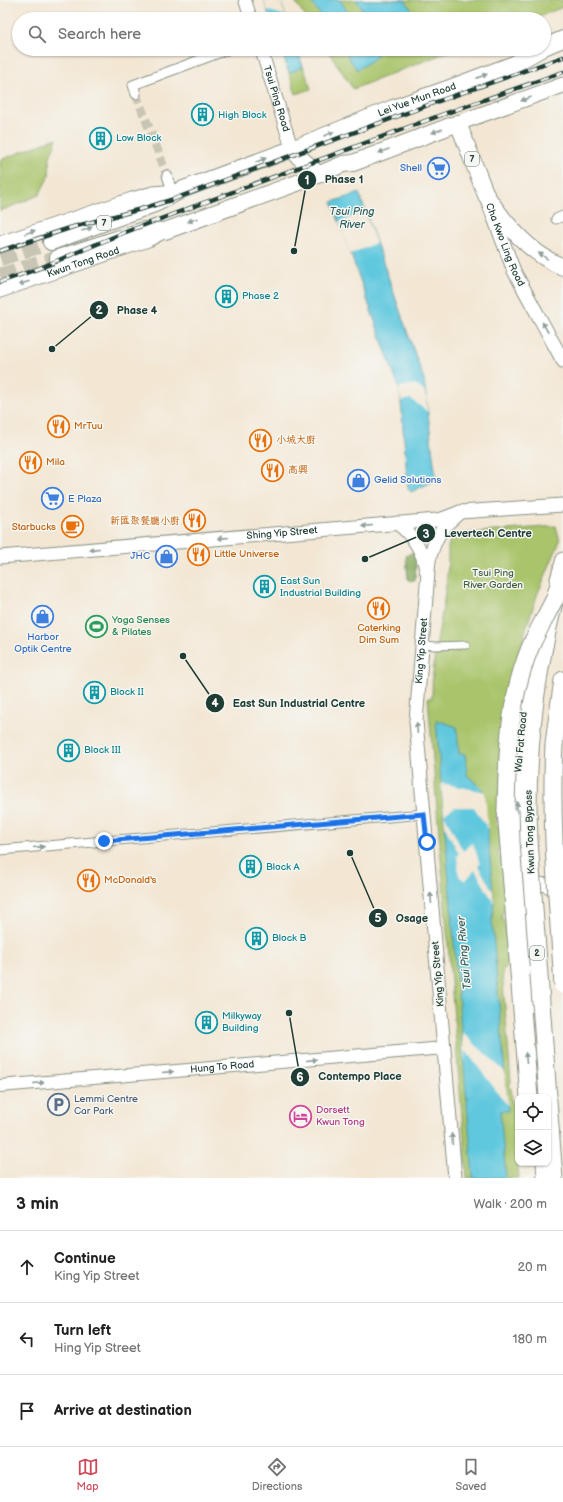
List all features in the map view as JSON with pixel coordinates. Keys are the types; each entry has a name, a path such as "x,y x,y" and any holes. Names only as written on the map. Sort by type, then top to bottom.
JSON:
{"highway":[{"path":"551,44 563,39"},
{"name":"Lei Yue Mun Road","path":"292,149 393,108 514,64 528,56"},
{"name":"7","path":"318,174 458,123"},
{"name":"Cha Kwo Ling Road","path":"458,123 486,195"},
{"path":"292,149 318,174"},
{"name":"7","path":"51,242 157,203 176,191 292,149"},
{"name":"Kwun Tong Road","path":"58,258 144,230 165,231 318,174"},
{"name":"7","path":"486,195 501,217 525,242 542,256 563,267"},
{"name":"Kwun Tong Bypass","path":"548,1094 529,841 528,772 532,719 545,641 554,600 563,570"},
{"path":"529,1094 507,817 507,771 512,714 521,676 533,641 554,600"},
{"path":"563,680 556,728 553,775 554,840 563,985"},
{"path":"550,1130 554,1178"}],"main road":[{"path":"458,123 563,85"},
{"path":"0,242 124,201 153,193 176,191"},
{"name":"Cha Kwo Ling Road","path":"486,195 489,210 514,271 563,361"},
{"name":"Kwun Tong Road","path":"0,291 148,240 165,231"},
{"name":"Shing Yip Street","path":"0,557 397,524 437,520 460,512 563,505"},
{"name":"King Yip Street","path":"455,1178 416,721 429,560 432,546 438,534 446,524 460,512"},
{"name":"King Yip Street","path":"397,524 413,538 420,550 425,564 427,578"},
{"name":"Wai Fat Road","path":"542,1094 517,839 518,771 522,717 529,674 540,632 563,559"},
{"path":"563,697 555,773 563,916"},
{"path":"523,903 528,893 537,884 545,884 553,888 561,898"},
{"path":"543,1166 544,1178"}],"street":[{"path":"245,0 249,12"},
{"path":"136,94 133,85 210,56"},
{"name":"Tsui Ping Road","path":"263,56 292,149"},
{"path":"167,175 176,191"},
{"path":"422,644 434,646 466,645"},
{"path":"0,850 424,814"},
{"name":"Hung To Road","path":"0,1086 444,1048"}],"green space":[{"path":"294,0 563,0 563,7 550,12 302,12"},
{"path":"283,56 299,56 311,89 296,94"},
{"path":"332,56 437,56 353,89"},
{"path":"57,138 50,157 49,176 39,195 0,211 0,160"},
{"name":"Tsui Ping River Garden","path":"556,526 560,541 538,593 526,628 517,664 499,814 495,818 496,823 499,826 501,847 498,851 499,857 502,860 506,908 502,914 502,920 505,921 508,964 502,972 511,1082 509,1086 511,1089 515,1134 515,1166 518,1166 519,1178 467,1178 428,698 432,698 434,660 444,603 448,565 448,546 450,541 458,534"},
{"path":"413,552 416,562 415,581 408,580 406,556"}],"water":[{"path":"264,0 280,0 284,12 268,12"},
{"path":"310,0 340,0 348,12 318,12"},
{"path":"356,0 405,0 413,12 364,12"},
{"path":"283,56 299,56 303,67 289,73"},
{"path":"348,56 378,56 357,70"},
{"name":"Tsui Ping River","path":"359,193 424,380 436,480 411,492 408,489 400,391 332,202"},
{"path":"436,720 457,727 459,754 465,754 467,775 484,791 494,903 492,919 508,1111 500,1111 506,1178 473,1178"}],"pier":[{"path":"264,0 280,0 284,12 273,12 267,10"},
{"path":"365,212 376,243 350,254 339,222"},
{"path":"415,384 425,392 428,412 411,399 401,401 399,387"},
{"path":"441,783 485,792 488,829 474,807 455,807 444,814 463,851 473,843 480,864 478,866 493,891 494,903 475,870 465,881 459,876 457,855 459,854 445,827"},
{"path":"462,1032 505,1072 508,1106 466,1051 464,1061"}],"tunnel":[{"path":"136,94 167,175"},
{"path":"0,258 51,242"},
{"path":"0,276 58,258"}],"railway":[{"path":"0,251 73,227 174,199 563,57"},
{"path":"0,282 40,268 123,233 238,190 563,72"}],"place":[{"name":"High Block","path":"203,115"},
{"name":"Low Block","path":"101,138"},
{"name":"Shell","path":"438,168"},
{"name":"Phase 1","path":"294,251"},
{"name":"Phase 2","path":"226,296"},
{"name":"Phase 4","path":"52,349"},
{"name":"MrTuu","path":"59,426"},
{"name":"小城大廚","path":"261,440"},
{"name":"Mila","path":"31,462"},
{"name":"高興","path":"273,470"},
{"name":"Gelid Solutions","path":"358,480"},
{"name":"E Plaza","path":"52,499"},
{"name":"新匯聚餐廳小廚","path":"195,521"},
{"name":"Starbucks","path":"72,527"},
{"name":"Little Universe","path":"199,554"},
{"name":"JHC","path":"166,556"},
{"name":"Levertech Centre","path":"365,559"},
{"name":"East Sun Industrial Building","path":"264,587"},
{"name":"Caterking Dim Sum","path":"379,608"},
{"name":"Harbor Optik Centre","path":"43,617"},
{"name":"Yoga Senses & Pilates","path":"97,626"},
{"name":"East Sun Industrial Centre","path":"183,656"},
{"name":"Block II","path":"95,692"},
{"name":"Block III","path":"68,750"},
{"name":"Osage","path":"350,853"},
{"name":"Block A","path":"250,867"},
{"name":"McDonald's","path":"89,880"},
{"name":"Block B","path":"256,938"},
{"name":"Contempo Place","path":"289,1013"},
{"name":"Milkyway Building","path":"207,1022"},
{"name":"Lemmi Centre Car Park","path":"59,1105"},
{"name":"Dorsett Kwun Tong","path":"300,1116"}],"route":[{"path":"104,841 424,814 427,842"}]}
